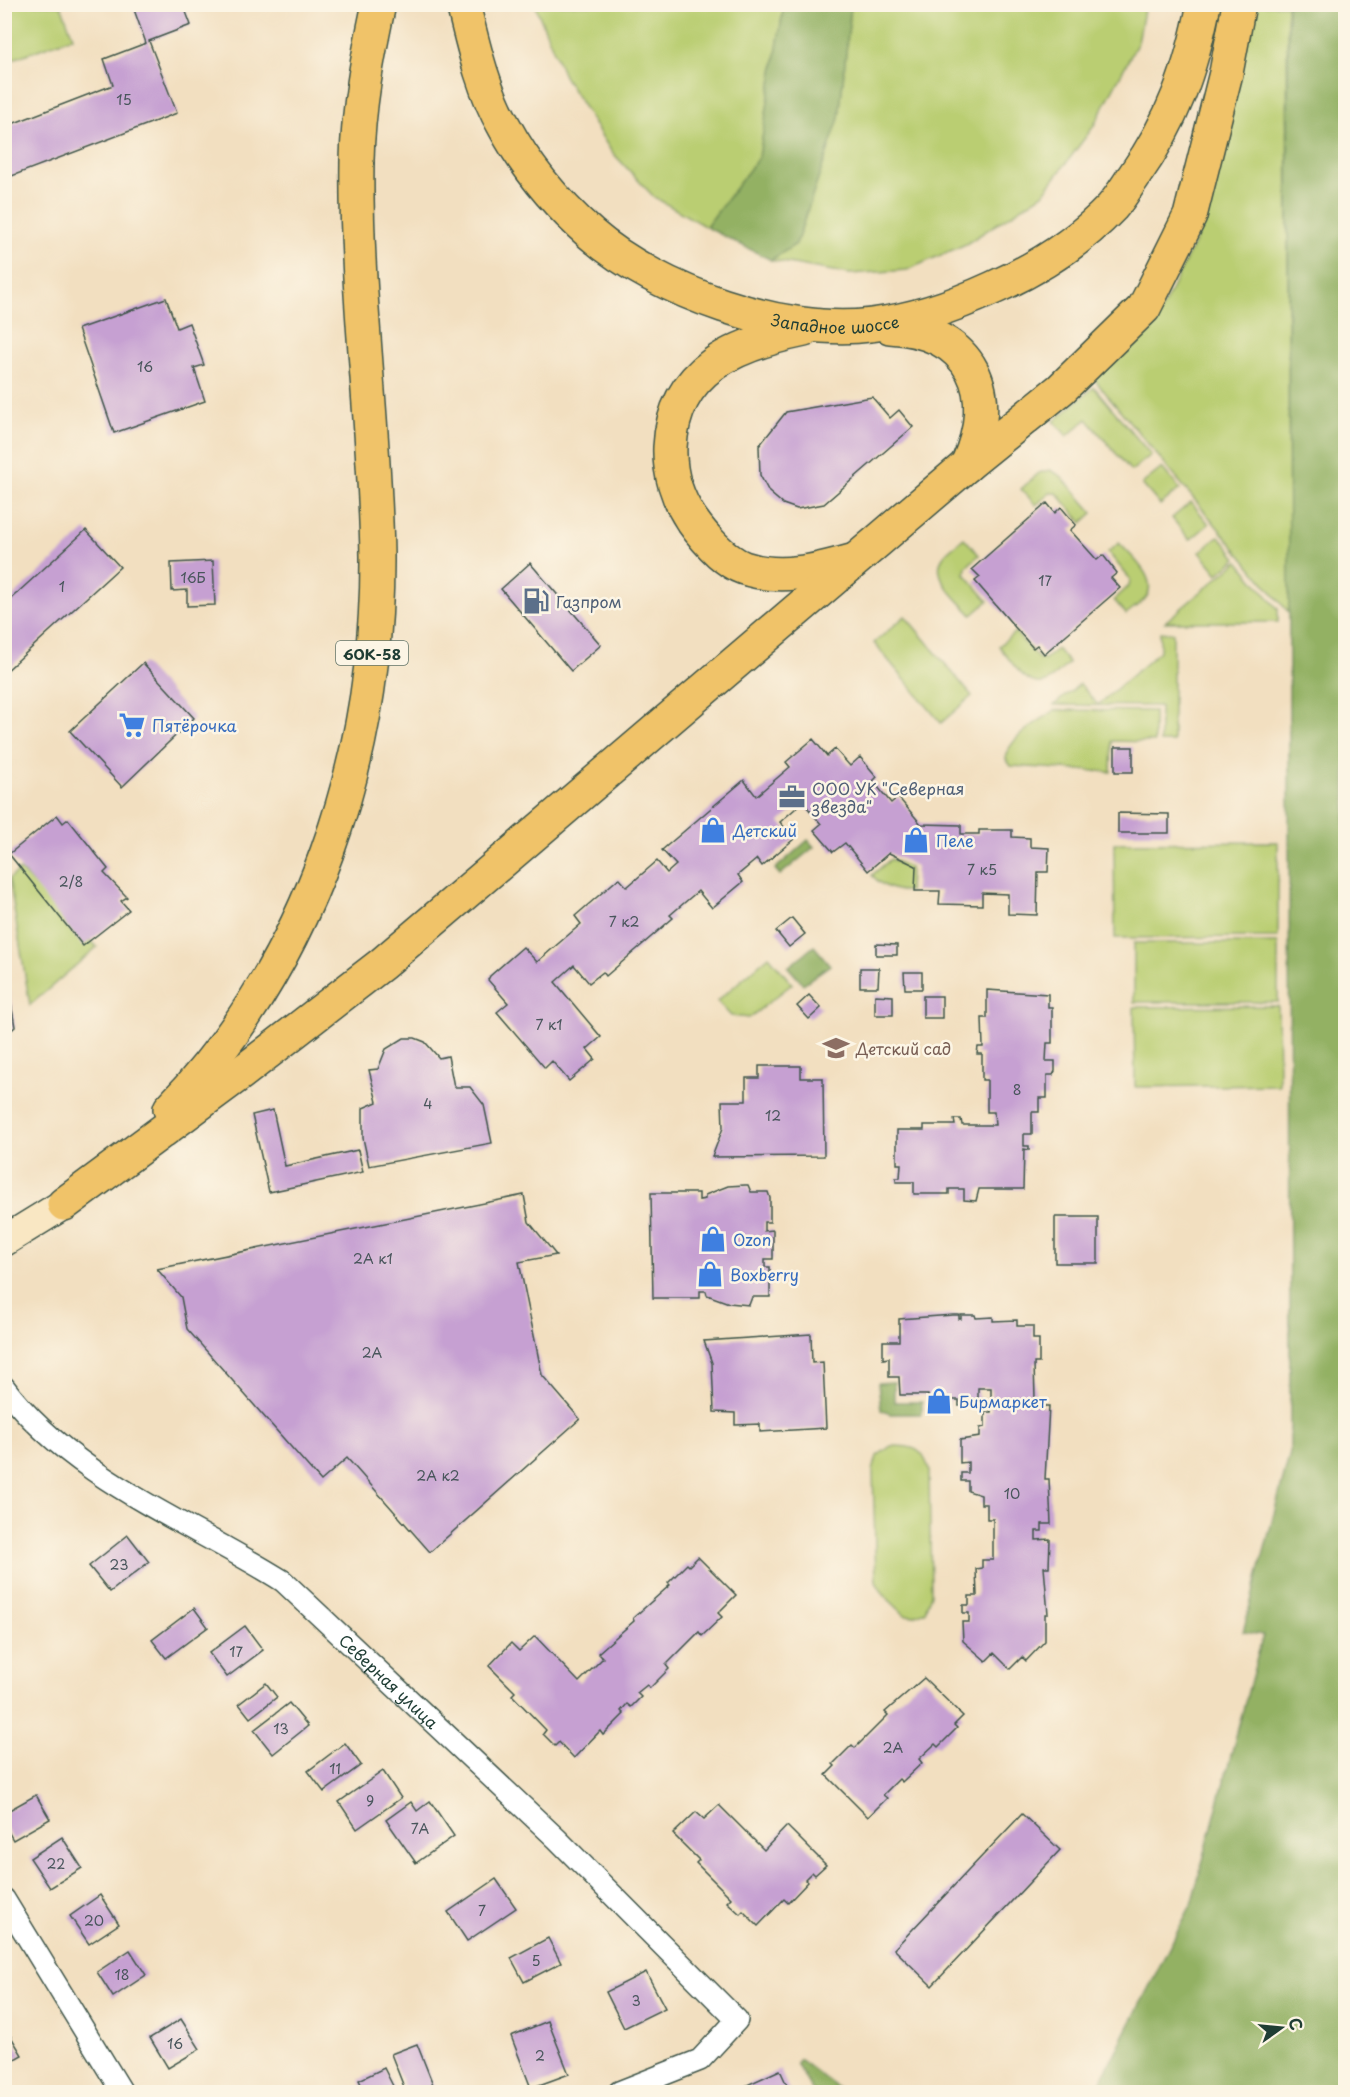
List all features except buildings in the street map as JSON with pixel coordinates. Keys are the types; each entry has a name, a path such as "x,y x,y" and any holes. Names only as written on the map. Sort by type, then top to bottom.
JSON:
{"highway":[{"name":"60К-58","path":"64,1204 133,1146 193,1084 262,992 314,892 349,788 371,680 377,557 372,438 359,264 357,158 367,61 379,4"},
{"name":"Западное шоссе","path":"463,4 475,55 503,125 541,183 591,234 649,272 711,301 768,319 824,326 869,325 918,316 969,300 1019,277 1068,245 1113,206 1145,161 1172,116 1196,47 1204,4"},
{"path":"64,1204 241,1073 382,964 967,465 1061,389 1144,308 1190,216 1226,73 1239,4"},
{"path":"869,325 914,328 933,333 966,360 978,387 982,417 978,441 967,465"},
{"path":"824,326 775,336 738,348 708,366 684,392 671,427 669,465 683,507 707,542 742,568 786,575 823,569 856,560"}],"main road":[{"path":"4,1241 64,1204"}],"street":[{"name":"Северная улица","path":"4,1387 25,1415 99,1476 230,1548 283,1581 574,1855 738,2020 700,2060 620,2092"},
{"path":"4,1899 122,2092"}],"green space":[{"path":"5,4 61,5 73,37 5,62"},
{"path":"535,5 784,5 759,157 706,227 654,197 611,151 564,76"},
{"path":"784,5 851,5 839,118 796,244 771,260 706,227 759,157"},
{"path":"851,5 1145,5 1138,42 1093,127 1043,194 966,244 907,270 850,274 771,260 796,244 839,118"},
{"path":"1253,5 1287,5 1289,613 1094,379 1156,321 1204,223"},
{"path":"1288,5 1346,5 1345,2081 1335,2092 1095,2092 1191,1905 1263,1635 1243,1632 1290,1453"},
{"path":"1094,387 1151,455 1131,471 1087,419 1067,436 1054,421"},
{"path":"1162,468 1180,489 1160,505 1142,484"},
{"path":"1050,470 1061,476 1093,513 1082,523 1057,493 1050,493 1036,505 1021,489 1039,473"},
{"path":"1191,502 1209,524 1190,540 1172,518"},
{"path":"1219,536 1237,558 1218,574 1200,552"},
{"path":"964,538 979,555 966,567 965,574 988,601 972,615 954,596 940,573 940,565 945,554"},
{"path":"1119,543 1142,568 1149,584 1149,592 1145,599 1126,614 1114,600 1129,586 1130,579 1108,552"},
{"path":"1238,561 1278,609 1278,622 1165,622"},
{"path":"905,616 972,696 941,723 874,643"},
{"path":"1015,632 1039,659 1045,659 1057,649 1069,663 1046,682 1039,683 1025,677 999,646"},
{"path":"1160,632 1173,633 1173,742 1160,742 1160,706 1054,705 1080,684 1098,705 1160,651"},
{"path":"1055,710 1154,711 1154,742 1112,741 1111,772 1011,766 1006,759 1012,744 1025,731"},
{"path":"808,840 814,847 780,875 775,869"},
{"path":"1278,842 1278,937 1115,938 1114,843"},
{"path":"891,859 910,868 909,891 889,888 872,875"},
{"path":"20,870 97,947 30,1005 9,879"},
{"path":"1134,943 1278,943 1278,1002 1134,1002"},
{"path":"814,946 830,965 803,984 788,967"},
{"path":"769,956 792,984 749,1018 731,1016 717,1001"},
{"path":"1278,1006 1279,1085 1135,1087 1134,1007"},
{"path":"894,1382 894,1402 922,1402 922,1414 890,1414 881,1410 878,1383"},
{"path":"891,1446 916,1449 927,1462 929,1470 931,1594 925,1611 914,1616 905,1615 884,1595 876,1582 873,1471 877,1456"},
{"path":"799,2059 843,2092 813,2092 796,2063"}],"place":[{"name":"Газпром","path":"536,601"},
{"name":"Пятёрочка","path":"132,725"},
{"name":"ООО УК \"Северная звезда\"","path":"792,797"},
{"name":"Детский","path":"713,830"},
{"name":"Пеле","path":"916,840"},
{"name":"Детский сад","path":"836,1048"},
{"name":"Ozon","path":"713,1239"},
{"name":"Boxberry","path":"710,1274"},
{"name":"Бирмаркет","path":"939,1401"}]}
